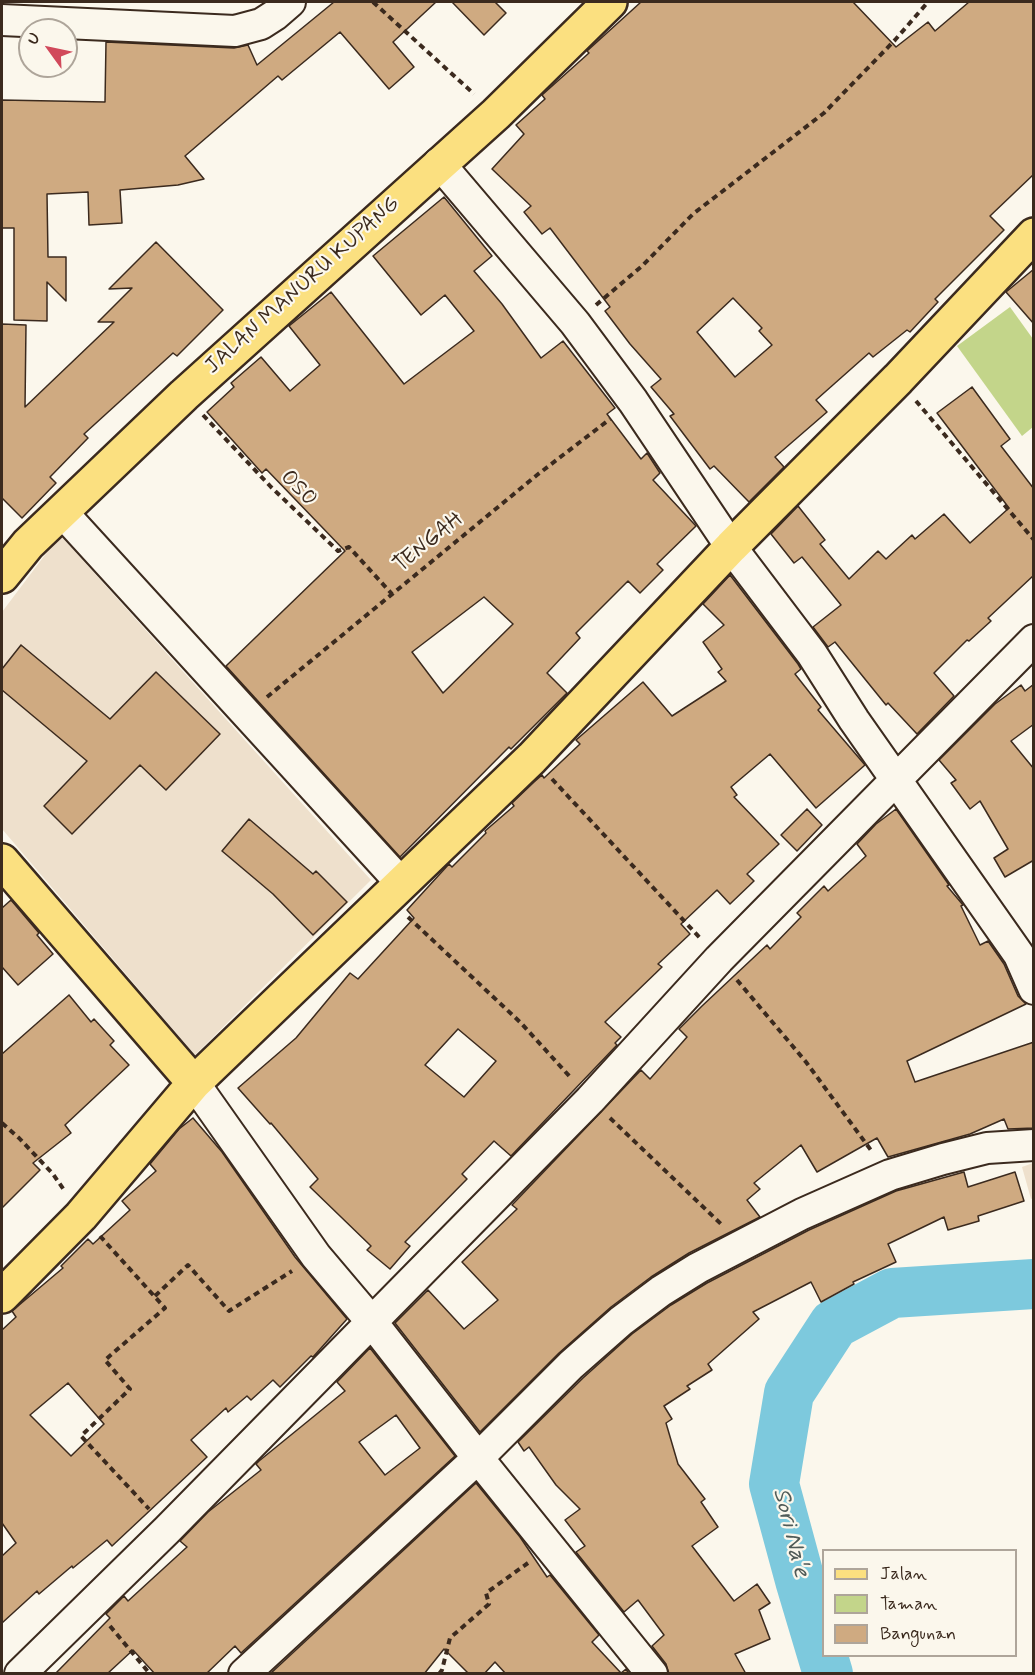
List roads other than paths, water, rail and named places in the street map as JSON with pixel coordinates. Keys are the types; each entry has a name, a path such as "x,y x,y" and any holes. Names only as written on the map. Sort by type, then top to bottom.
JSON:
{"main road":[{"name":"JALAN MANURU KUPANG","path":"2,576 15,540 62,512 184,395 496,114 610,2"},
{"path":"2,1296 81,1215 194,1083 532,758 731,547 898,379 1034,234"},
{"path":"2,861 194,1083"}],"street":[{"path":"2,20 235,32 261,24 290,2"},
{"path":"439,163 575,323 633,401 731,547 812,654 854,720 1019,955 1034,989"},
{"path":"62,512 248,713 395,891"},
{"path":"20,1674 167,1530 590,1100 719,959 1034,640"},
{"path":"194,1083 316,1256 371,1321 652,1674"},
{"path":"244,1674 478,1458 571,1365 621,1321 680,1280 802,1214 890,1175 987,1148 1034,1145"}],"waterway":[{"name":"Sori Na'e","path":"822,1654 774,1484 789,1393 834,1324 892,1293 1034,1284"},
{"name":"Sori Na'e","path":"823,1657 828,1674"}]}
